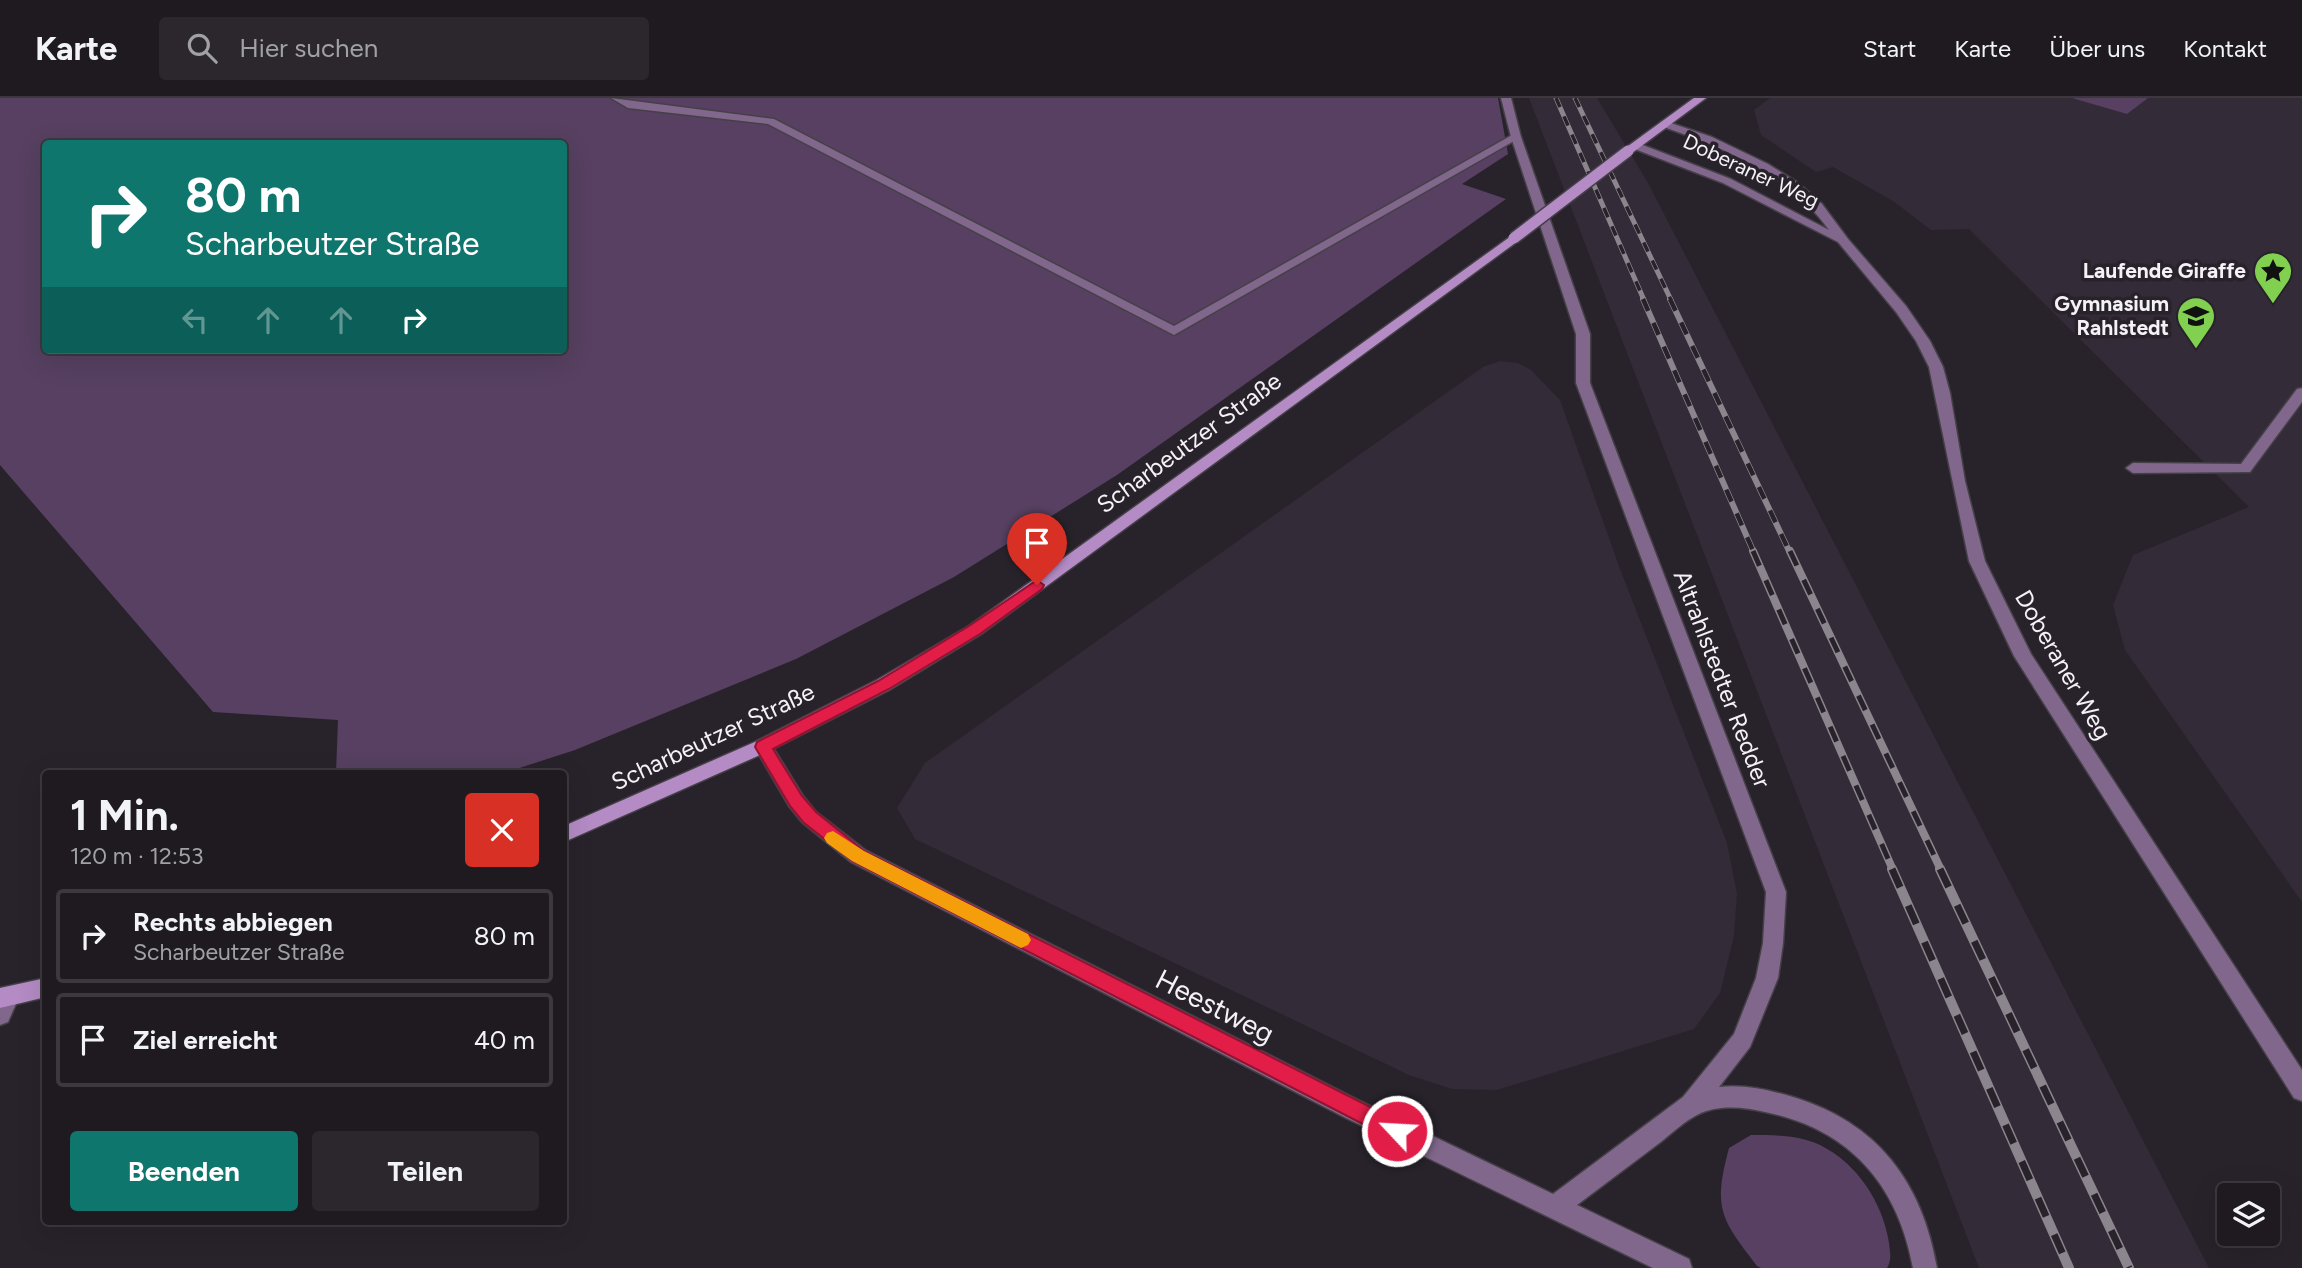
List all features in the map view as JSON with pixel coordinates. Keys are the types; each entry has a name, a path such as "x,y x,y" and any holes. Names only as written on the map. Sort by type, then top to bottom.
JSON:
{"main road":[{"name":"Scharbeutzer Straße","path":"567,833 763,747 883,685 975,630 1203,467 1701,98"},
{"path":"3,1003 42,988"}],"street":[{"path":"616,98 628,105 770,121 1174,331 1516,137"},
{"name":"Altrahlstedter Redder","path":"1506,98 1516,137 1583,334 1583,383 1776,892 1773,943 1762,990 1742,1040 1691,1105 1555,1207"},
{"name":"Doberaner Weg","path":"1665,124 1708,139 1776,172 1818,206 1844,242 1901,309 1923,341 1936,367 1977,561 2023,656 2302,1090"},
{"name":"Doberaner Weg","path":"1632,148 1739,186 1844,242"},
{"path":"2133,468 2245,469 2302,392"},
{"name":"Heestweg","path":"763,747 809,817 858,856 1352,1109 1680,1268"},
{"path":"1691,1105 1728,1097 1762,1100 1802,1109 1840,1128 1880,1162 1897,1185 1924,1251 1925,1268"}],"shaded area":[{"path":"0,98 1498,98 1508,154 1462,184 1506,199 1117,475 954,577 796,659 575,750 513,770 336,770 338,720 213,712 0,465"},
{"path":"1529,98 1597,98 1648,183 2209,1268 1979,1268"},
{"name":"Gymnasium Rahlstedt","path":"1770,98 2302,98 2302,902 2125,650 2113,605 2133,555 2249,507 1969,229 1931,230 1893,201 1833,167 1816,172 1761,135 1754,110"},
{"path":"2072,98 2148,98 2127,114"},
{"path":"1500,361 1518,363 1531,370 1560,400 1620,569 1727,843 1737,893 1734,936 1720,993 1694,1029 1497,1090 1452,1089 1409,1075 915,839 897,808 925,763 1483,367"},
{"path":"1751,1135 1803,1139 1820,1145 1846,1162 1866,1186 1881,1213 1890,1250 1887,1268 1757,1266 1728,1223 1721,1199 1721,1185 1729,1148"}],"railway":[{"path":"1556,98 1644,300"},
{"path":"1575,98 1671,300"},
{"path":"1643,299 1754,553"},
{"path":"1670,299 1790,553"},
{"path":"1753,551 1893,870"},
{"path":"1790,551 1941,870"},
{"path":"1892,869 2069,1268"},
{"path":"1940,869 2129,1268"}],"slow traffic":[{"path":"833,838 858,856 1021,940"}],"place":[{"name":"Laufende Giraffe","path":"2273,305"},
{"name":"Gymnasium Rahlstedt","path":"2196,350"}],"route":[{"path":"1037,585 975,630 883,685 763,747 796,801 809,817 858,856 1397,1131"}]}
